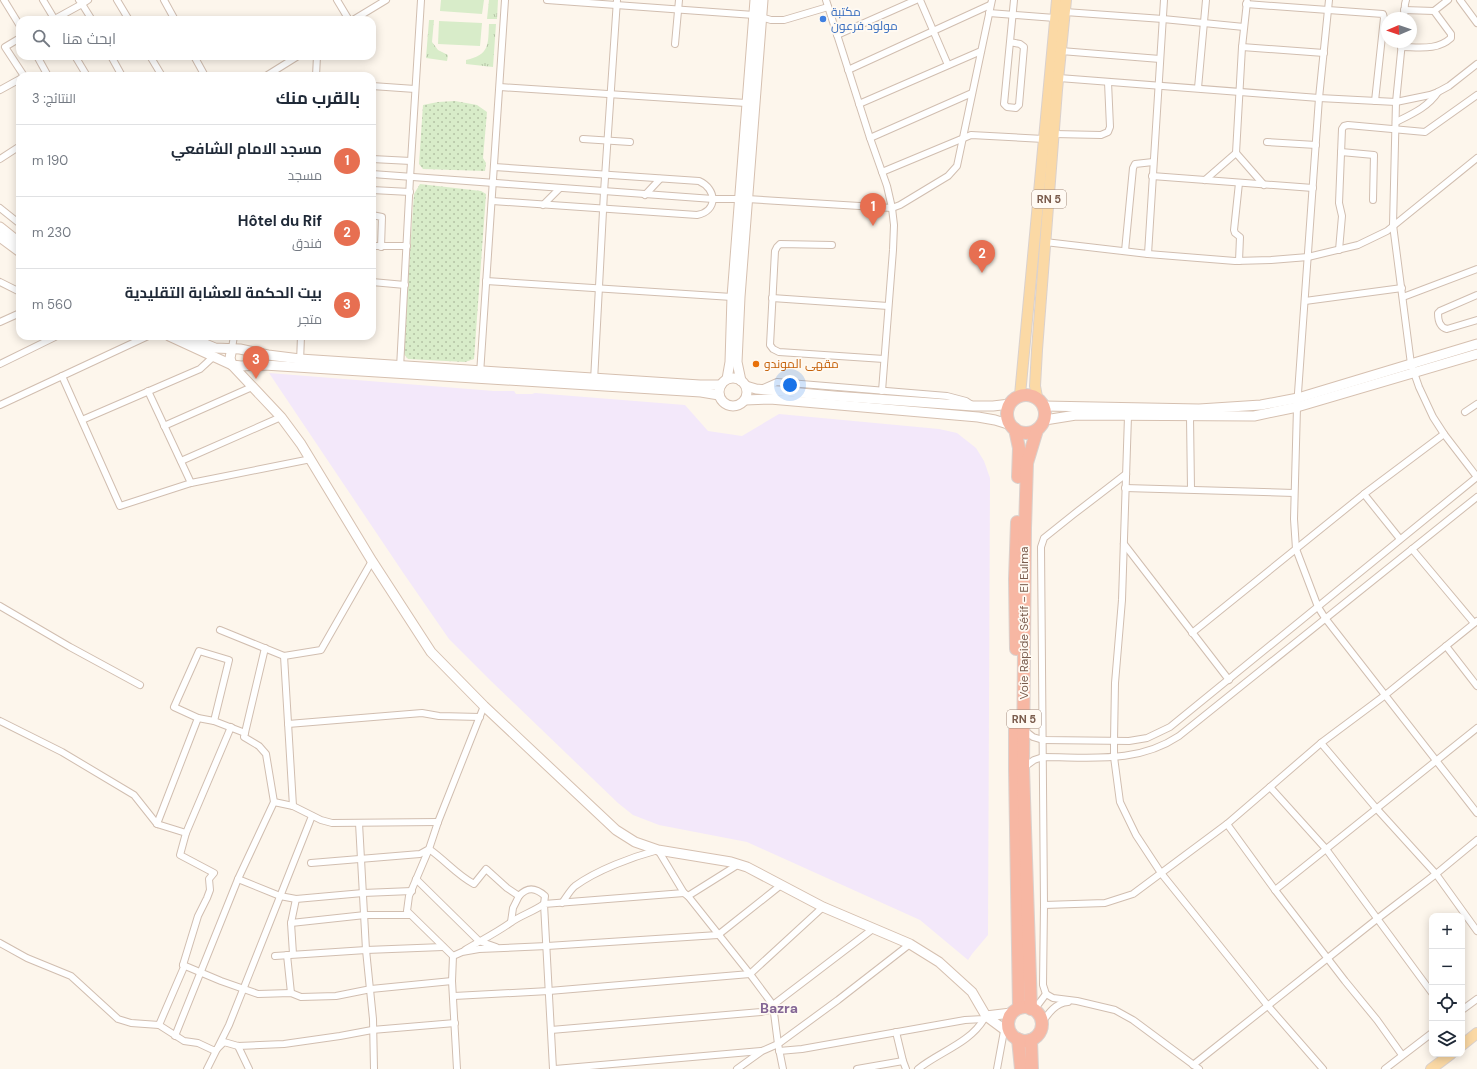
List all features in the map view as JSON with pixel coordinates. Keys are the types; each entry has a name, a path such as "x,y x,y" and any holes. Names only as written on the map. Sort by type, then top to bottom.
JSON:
{"highway":[{"path":"1020,395 1032,395 1040,402 1045,410 1045,420 1037,430 1026,433 1013,427 1007,415 1013,399 1020,395"},
{"name":"Voie Rapide Sétif - El Eulma","path":"1013,427 1018,440 1019,460 1015,579 1015,769 1024,1010"},
{"name":"Voie Rapide Sétif - El Eulma","path":"1024,1010 1023,768 1026,485 1027,463 1037,430"},
{"name":"RN 5","path":"1021,1069 1008,1025 1008,1019 1024,1010 1038,1014 1041,1024"},
{"path":"1012,1035 1023,1041 1031,1040 1038,1034 1041,1024"},
{"path":"1031,1040 1032,1069"}],"main road":[{"name":"RN 5","path":"1020,395 1057,0"},
{"name":"RN 5","path":"1040,402 1036,386 1037,350 1066,0"},
{"path":"1465,1043 1477,1033"},
{"path":"1431,1069 1447,1057"}],"street":[{"path":"4,0 16,20"},
{"path":"42,0 52,16"},
{"path":"60,16 81,2 88,0"},
{"path":"117,0 127,16"},
{"path":"164,0 173,16"},
{"path":"337,0 347,16"},
{"path":"400,370 421,0"},
{"path":"480,374 506,0"},
{"path":"547,0 617,2 678,10 758,16 771,20 784,20 828,7"},
{"path":"675,44 679,0"},
{"path":"755,0 758,16 743,199 732,297 730,362 724,382 718,392 722,402 729,406 737,406 745,400 770,399 978,417 995,420 1013,427"},
{"path":"745,400 747,393 737,366 737,358 746,103 758,16 763,0"},
{"path":"826,0 882,172 892,208 894,232 882,391"},
{"path":"837,35 916,0"},
{"path":"920,0 948,64"},
{"path":"1010,42 1022,45 1024,50 1019,105 1016,108 1007,107 1004,104 1014,0"},
{"path":"1148,254 1164,0"},
{"path":"1198,88 1206,0"},
{"path":"1329,0 1319,98 1297,403 1294,493 1294,527 1296,549 1318,607 1325,618 1384,696 1477,813"},
{"path":"1406,0 1404,10 1434,11 1448,0"},
{"path":"1460,0 1477,23"},
{"path":"359,16 383,1"},
{"path":"81,2 90,16"},
{"path":"594,382 607,140 617,2"},
{"path":"1205,180 1236,154 1246,2 1328,11 1381,14 1384,16 1375,101"},
{"path":"848,70 934,32 991,3"},
{"path":"376,174 645,195 892,208 948,176 957,166 991,3"},
{"path":"1417,47 1432,48 1450,38 1451,34 1434,11"},
{"path":"1065,12 1163,19 1244,27"},
{"path":"989,13 1055,18"},
{"path":"16,40 2,48 21,72"},
{"path":"1242,46 1324,53"},
{"path":"1024,730 1033,737 1043,740 1138,740 1162,732 1229,680 1477,477 1433,417 1412,368 1393,225 1396,102 1401,48"},
{"path":"859,104 948,64 981,51"},
{"path":"1061,51 1160,59"},
{"path":"39,60 46,72"},
{"path":"77,60 85,72"},
{"path":"113,60 120,72"},
{"path":"152,60 160,72"},
{"path":"196,60 203,72"},
{"path":"272,72 292,60"},
{"path":"316,72 317,60"},
{"path":"1059,78 1319,98 1396,102 1438,92 1449,86 1477,64"},
{"path":"0,90 16,80"},
{"path":"1054,134 1101,135 1108,132 1110,127 1108,82"},
{"path":"376,86 415,89"},
{"path":"500,87 746,103"},
{"path":"1396,122 1428,104 1438,92"},
{"path":"870,138 972,93"},
{"path":"1339,250 1342,216 1339,203 1341,152 1342,129 1344,126 1425,132 1477,95"},
{"path":"882,172 963,137 971,135 1044,139"},
{"path":"583,138 630,142"},
{"path":"1267,142 1316,145"},
{"path":"0,159 16,149"},
{"path":"1341,152 1374,154 1373,200"},
{"path":"1236,154 1264,185"},
{"path":"1046,242 1148,254 1239,260 1271,260 1308,257 1358,245 1387,231 1477,158"},
{"path":"376,159 411,161"},
{"path":"1125,251 1133,168 1136,164 1153,162"},
{"path":"492,201 697,215 702,214 707,210 712,204 713,199 709,188 699,181 494,167"},
{"path":"1152,176 1313,188"},
{"path":"645,195 660,179"},
{"path":"1239,183 1234,230 1240,237 1239,260"},
{"path":"543,205 559,188"},
{"path":"376,190 410,192"},
{"path":"0,208 16,221"},
{"path":"376,216 382,217 380,246"},
{"path":"0,227 16,237"},
{"path":"0,237 16,249"},
{"path":"832,245 780,244 776,247 770,345 779,352 884,359"},
{"path":"376,246 407,246"},
{"path":"1403,297 1477,269"},
{"path":"486,281 732,297"},
{"path":"0,282 16,290"},
{"path":"376,282 405,285"},
{"path":"1305,301 1402,288"},
{"path":"1477,295 1438,313 1440,324 1447,329 1477,320"},
{"path":"772,298 888,306"},
{"path":"0,322 16,315"},
{"path":"0,364 49,340"},
{"path":"0,405 139,340"},
{"path":"180,340 205,349 232,348 247,350 300,363"},
{"path":"192,340 205,349 213,357 232,365 244,366 300,363 480,374 594,382 719,395"},
{"path":"233,340 230,358 232,365 281,417 311,459 372,561 431,652 484,706 616,830 635,842 658,850 739,864 823,907 910,944 939,962 972,992 985,1017 1012,1035 997,1069"},
{"path":"300,363 301,340"},
{"path":"1045,420 1076,415 1190,417 1254,416 1412,368 1477,344"},
{"path":"244,366 248,359 247,350"},
{"path":"1412,368 1477,354"},
{"path":"82,420 200,368 209,362 213,357"},
{"path":"62,376 120,506 191,484 311,459"},
{"path":"594,382 700,385 724,382 734,378 743,384 760,389 834,396 973,406 1010,404"},
{"path":"760,389 777,382 947,396 966,401 973,406"},
{"path":"164,426 252,387"},
{"path":"148,391 191,484"},
{"path":"1040,402 1070,407 1206,408 1297,403"},
{"path":"1464,412 1477,404"},
{"path":"1128,416 1122,600 1115,683 1114,757 1120,802 1136,835 1161,873 1268,1006 1323,1069"},
{"path":"181,461 281,417"},
{"path":"1190,417 1191,489"},
{"path":"1192,633 1364,494 1444,434"},
{"path":"1126,474 1044,538 1041,547 1044,905 1043,985 1046,994 1053,998 1078,1001 1115,1010 1133,1020 1196,1067 1268,1006 1477,840"},
{"path":"1126,488 1294,493"},
{"path":"1364,494 1400,539"},
{"path":"1023,768 1034,760 1043,757 1132,756 1152,751 1179,736 1477,497"},
{"path":"1124,544 1229,680"},
{"path":"1044,905 1105,903 1133,894 1227,824 1321,743 1384,696 1476,622 1412,549"},
{"path":"220,630 284,656 322,650 372,561"},
{"path":"0,606 70,647 140,684"},
{"path":"1446,646 1477,686"},
{"path":"175,1036 238,879 274,802 266,754 259,746 244,737 265,648"},
{"path":"214,721 229,660 200,651 174,707 198,718 214,721 245,733"},
{"path":"284,656 293,806"},
{"path":"457,1069 452,956 410,915 407,911 407,905 484,706"},
{"path":"288,724 422,713 439,716 480,717"},
{"path":"158,824 198,718"},
{"path":"0,721 62,752 134,795 158,824 186,833"},
{"path":"159,1025 184,968 183,965 198,916 210,890 209,879 214,873 180,855 186,833 231,727"},
{"path":"1276,890 1477,728"},
{"path":"1321,743 1376,808 1436,874 1477,931"},
{"path":"1270,786 1326,849 1429,989"},
{"path":"274,802 293,806 312,816 332,823 438,822"},
{"path":"207,1069 229,1025 312,816"},
{"path":"359,823 366,950 373,1019 372,1030 374,1069"},
{"path":"1227,824 1328,958 1377,1020 1402,1055"},
{"path":"311,863 420,854 429,849"},
{"path":"429,849 443,859 462,878 474,884 486,869 507,888 519,896"},
{"path":"658,850 686,895 773,1005 783,1069"},
{"path":"562,903 574,887 589,878 630,858 658,850"},
{"path":"452,956 505,928 511,922 536,910 544,904 686,895 739,864"},
{"path":"238,879 280,896 296,899 363,893 412,891"},
{"path":"416,879 479,941 499,949"},
{"path":"462,952 479,949 718,935 781,885"},
{"path":"511,922 513,908 519,896 525,890 531,889 542,893 545,896 544,904 554,1069 608,1067 762,1051"},
{"path":"291,993 291,923 296,899"},
{"path":"454,996 549,991 750,974 823,907"},
{"path":"291,923 365,915 410,915"},
{"path":"551,1030 761,1012 769,1010 773,1005 874,928"},
{"path":"0,943 27,958 71,976 118,1019 132,1023 159,1025 184,1041 198,1043 215,1051"},
{"path":"737,1069 762,1051 778,1044 910,944"},
{"path":"275,956 443,947"},
{"path":"183,965 201,971 221,981 258,994 291,993 301,997 336,996 371,989 452,981"},
{"path":"779,1051 802,1049 1024,1010 1046,994"},
{"path":"1465,1008 1477,999"},
{"path":"1041,1024 1053,1008 1062,1002 1078,1001"},
{"path":"918,1069 978,1029 985,1017"},
{"path":"215,1051 224,1042 238,1046 284,1044 372,1030 455,1023"},
{"path":"896,1032 902,1061 906,1069"},
{"path":"1385,1069 1429,1035"},
{"path":"238,1046 249,1069"},
{"path":"857,1069 902,1061"}],"shaded area":[{"path":"269,373 494,391 514,391 516,394 535,393 685,405 708,431 742,436 779,414 939,429 957,433 976,448 984,461 990,478 988,935 968,960 920,920 747,842 659,825 633,815 618,803 449,639"}],"green space":[{"path":"441,0 484,0 482,14 440,11"},
{"path":"489,0 498,0 497,19 487,19"},
{"path":"429,20 434,20 432,42 438,50 448,55 447,61 426,58"},
{"path":"439,21 482,23 480,46 438,44"},
{"path":"489,24 496,24 493,67 466,64 466,60 474,58 484,52 488,43"},
{"path":"455,101 477,105 487,112 483,158 486,163 485,171 423,169 419,164 423,105"},
{"path":"420,184 481,191 486,194 474,359 465,362 408,359 403,353 414,194"}],"place":[{"name":"مكتبة مولود فرعون","path":"823,19"},
{"name":"مسجد الامام الشافعي","path":"873,226"},
{"name":"Hôtel du Rif","path":"982,273"},
{"name":"مقهى الموندو","path":"756,364"},
{"name":"بيت الحكمة للعشابة التقليدية","path":"256,379"}],"district":[{"name":"Bazra","path":"779,1008"}]}
